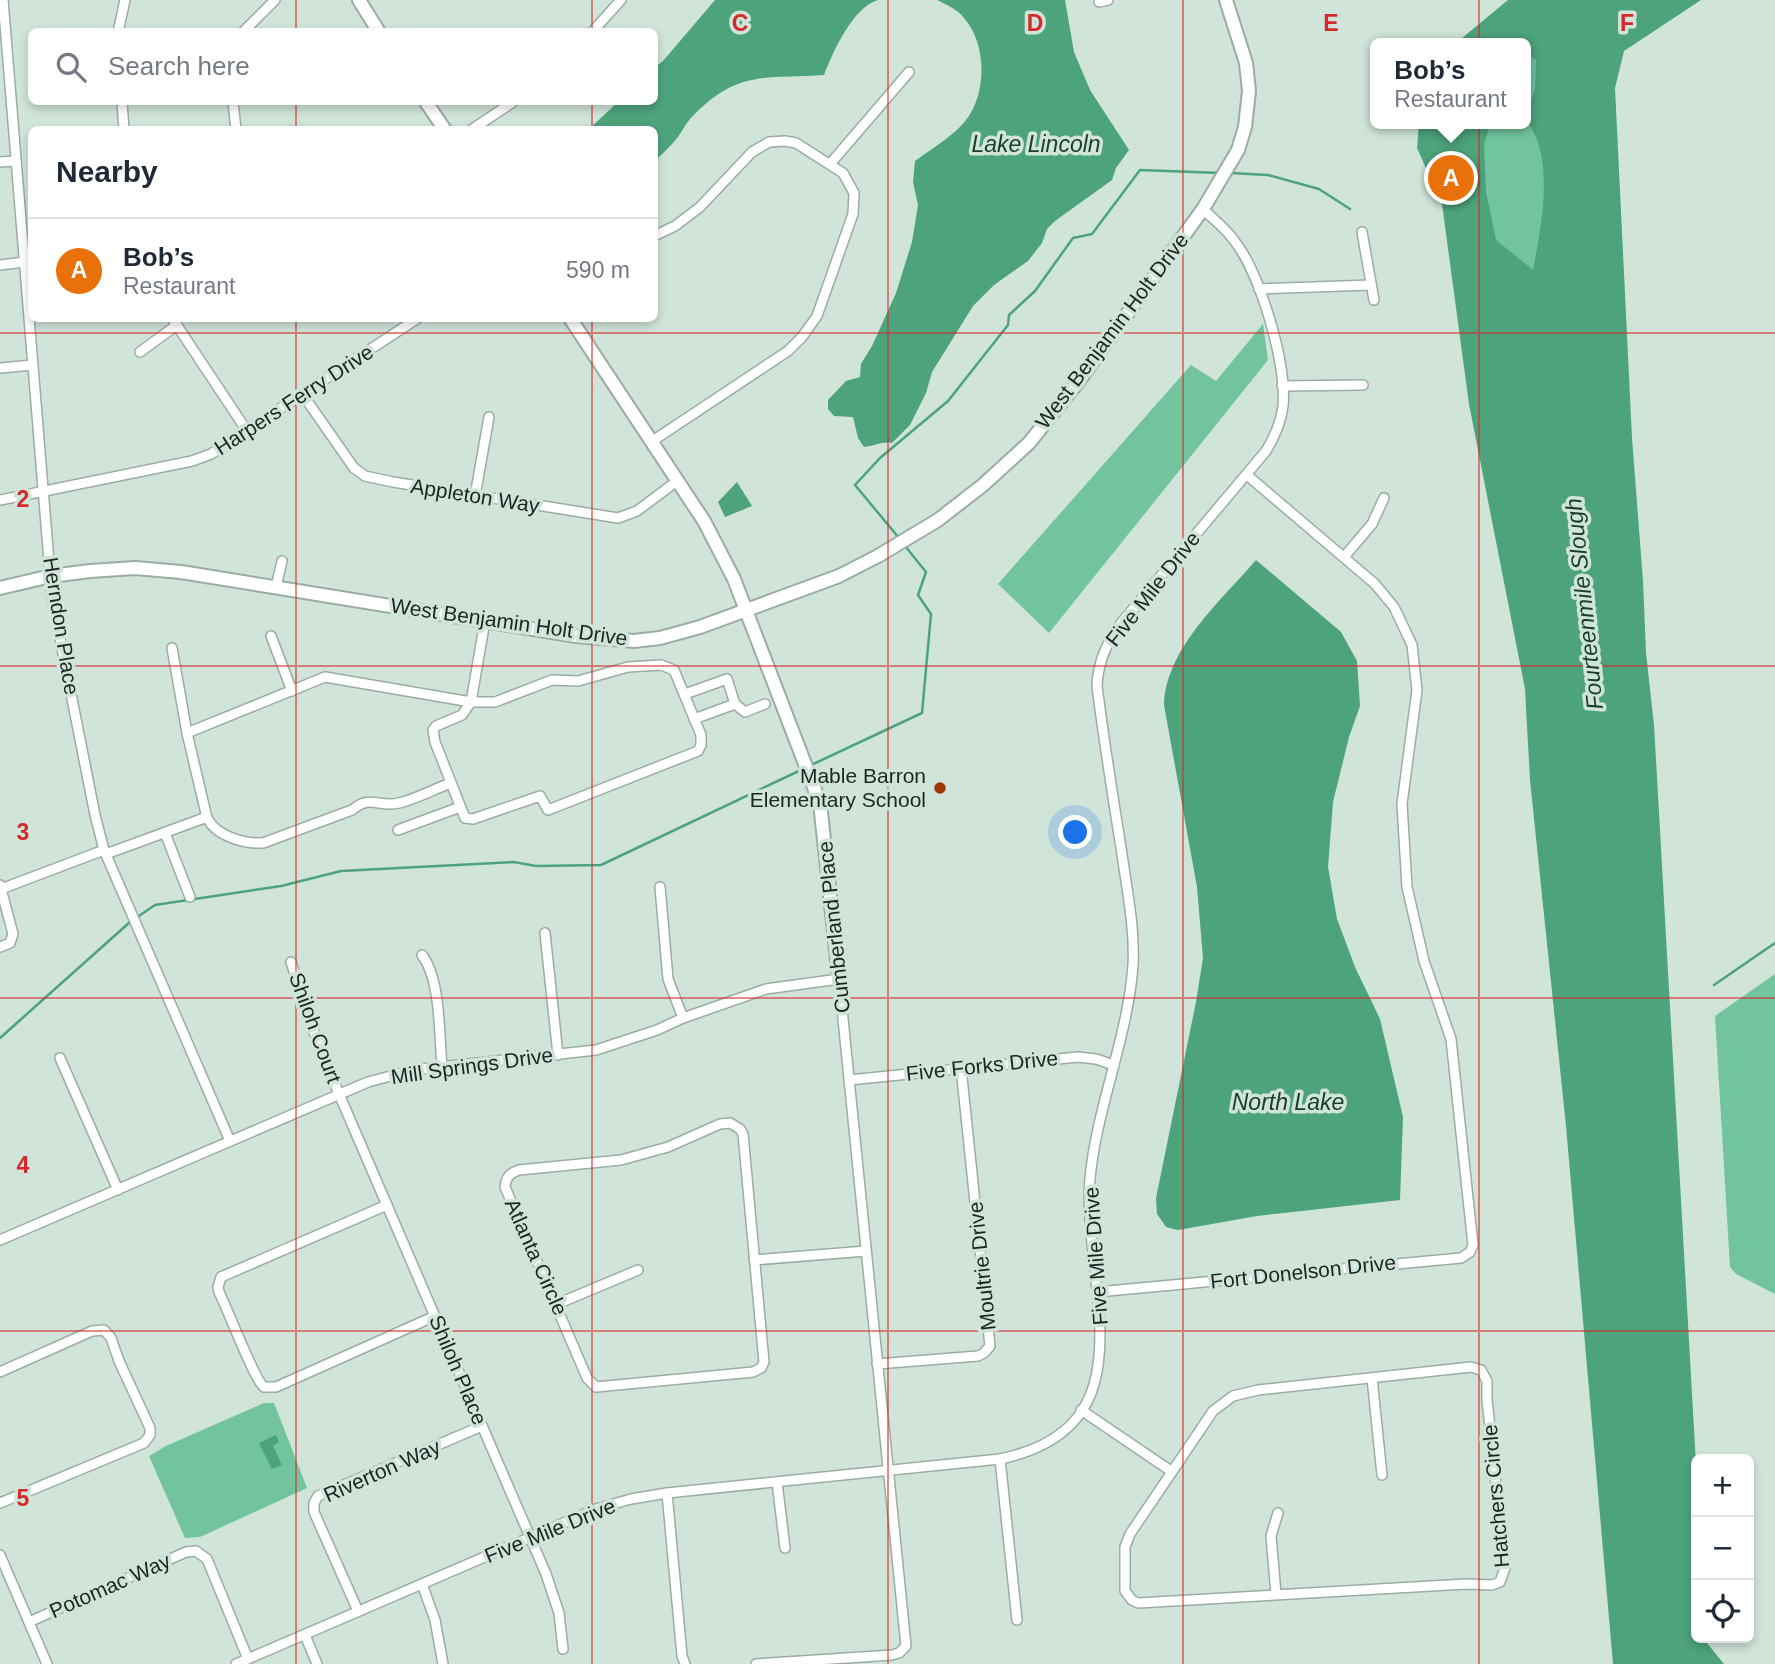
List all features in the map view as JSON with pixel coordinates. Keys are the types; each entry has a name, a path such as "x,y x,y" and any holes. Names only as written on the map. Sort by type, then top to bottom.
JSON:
{"street":[{"name":"Herndon Place","path":"3,0 4,60 28,301"},
{"path":"119,28 125,0"},
{"path":"247,28 275,0"},
{"path":"359,0 376,28"},
{"path":"596,28 621,0"},
{"name":"West Benjamin Holt Drive","path":"0,588 51,576 135,568 181,572 585,638 634,641 682,633 839,576 938,520 983,485 1029,443 1049,420 1203,209 1238,150 1249,107 1247,67 1226,0"},
{"path":"830,164 909,72"},
{"path":"122,105 124,126"},
{"path":"233,105 236,126"},
{"path":"428,105 442,126"},
{"path":"477,126 508,105"},
{"path":"651,442 788,351 811,325 821,306 855,207 854,193 843,173 791,142 764,144 752,152 700,207 675,226 658,234"},
{"path":"0,162 16,161"},
{"name":"Five Mile Drive","path":"236,1664 596,1509 667,1493 1000,1459 1023,1454 1048,1442 1082,1410 1095,1381 1101,1354 1090,1225 1090,1179 1133,965 1133,936 1099,705 1099,666 1107,644 1122,622 1266,451 1283,407 1277,351 1259,289 1233,238 1203,209"},
{"path":"1362,232 1374,300"},
{"path":"0,265 25,262"},
{"path":"1259,289 1371,285"},
{"name":"Herndon Place","path":"30,322 52,598 95,815 105,852 230,1141"},
{"path":"140,352 175,322 247,431"},
{"name":"Harpers Ferry Drive","path":"0,500 192,461 211,454 412,322"},
{"name":"Cumberland Place","path":"573,322 716,541 820,803 906,1637 903,1650 892,1655 756,1664"},
{"path":"0,368 33,365"},
{"path":"1282,386 1363,385"},
{"name":"Appleton Way","path":"303,395 343,456 362,474 393,482 618,518 637,511 677,481"},
{"path":"475,496 489,417"},
{"path":"1247,475 1344,557 1372,524 1384,498"},
{"name":"Fort Donelson Drive","path":"1097,1292 1461,1258 1470,1252 1473,1245 1451,1039 1423,961 1407,887 1402,804 1416,690 1416,666 1412,645 1394,607 1375,584 1344,557"},
{"path":"276,587 282,561"},
{"path":"187,733 330,677 471,702 495,702 552,680 578,681 628,667 661,665 674,670 685,694 701,735 698,751 548,810 540,796 473,820 466,818 433,730 436,726 462,715 471,702 485,621"},
{"path":"271,636 292,691"},
{"path":"172,648 206,817 211,826 222,833 251,843 263,843 352,810 362,801 390,805 451,783"},
{"path":"685,694 727,679 735,704 745,712 765,704"},
{"path":"694,719 735,704"},
{"path":"397,830 460,807"},
{"path":"0,947 9,943 13,934 1,886 206,817"},
{"path":"165,833 190,897"},
{"path":"660,887 668,979 683,1018"},
{"path":"545,933 558,1055"},
{"path":"422,955 429,965 434,984 442,1066"},
{"name":"Shiloh Court","path":"291,962 308,1016 339,1094"},
{"name":"Mill Springs Drive","path":"1,1237 118,1190 368,1082 442,1066 596,1050 766,989 839,979"},
{"name":"Five Forks Drive","path":"849,1080 1078,1057 1114,1065"},
{"path":"60,1058 118,1190"},
{"name":"Moultrie Drive","path":"877,1364 978,1356 989,1346 961,1069"},
{"name":"Shiloh Place","path":"339,1094 552,1590 559,1613 563,1649"},
{"name":"Atlanta Circle","path":"726,1123 736,1125 743,1134 765,1355 764,1362 757,1371 596,1387 587,1378 557,1304 505,1187 512,1172 621,1160 668,1147 726,1123"},
{"path":"387,1205 221,1277 219,1292 255,1376 264,1387 276,1387 435,1316"},
{"path":"754,1260 866,1251"},
{"path":"557,1304 638,1270"},
{"path":"0,1372 92,1331 104,1330 111,1338 150,1428 144,1443 0,1503"},
{"name":"Hatchers Circle","path":"1471,1367 1481,1370 1485,1375 1505,1568 1500,1582 1492,1585 1138,1603 1128,1596 1125,1591 1124,1560 1127,1539 1213,1411 1233,1396 1258,1390 1372,1378 1471,1367"},
{"path":"1372,1378 1382,1475"},
{"path":"1082,1410 1171,1471"},
{"name":"Riverton Way","path":"358,1611 314,1512 314,1503 318,1496 482,1426"},
{"path":"1000,1459 1017,1620"},
{"path":"777,1482 785,1548"},
{"path":"667,1493 682,1657 685,1664"},
{"path":"1276,1594 1271,1536 1278,1513"},
{"name":"Potomac Way","path":"29,1622 186,1552 196,1551 206,1559 248,1659"},
{"path":"0,1555 47,1664"},
{"path":"422,1584 435,1620 443,1664"},
{"path":"305,1634 317,1664"}],"shaded area":[{"path":"1553,0 1564,515 1462,129 1531,129 1529,38"},
{"path":"1263,324 1268,360 1049,633 998,584 1191,365 1216,381"},
{"path":"1775,974 1775,1294 1736,1274 1730,1267 1715,1016"},
{"path":"264,1403 274,1403 307,1488 200,1537 185,1538 149,1456"}],"water":[{"path":"715,0 878,0 860,11 852,21 838,43 824,75 751,80 722,92 690,119 658,158 658,126 592,126 615,105 658,105 658,65"},
{"name":"Lake Lincoln","path":"937,0 1065,0 1074,52 1090,90 1129,150 1116,168 1112,180 1055,221 1047,229 1042,243 1028,261 994,285 973,306 932,372 926,393 910,425 892,443 864,447 858,438 853,417 834,416 828,409 828,400 846,381 860,377 861,364 896,293 912,242 918,205 913,182 915,161 962,125 973,109 981,83 980,55 972,29 958,12"},
{"name":"Fourteenmile Slough","path":"1508,0 1701,0 1624,51 1615,88 1632,438 1646,653 1654,725 1695,1454 1691,1454 1691,1643 1707,1643 1724,1664 1613,1664 1566,1126 1530,780 1525,689 1469,404 1442,204 1417,148 1419,129 1489,129 1484,145 1486,191 1496,240 1533,270 1540,234 1544,173 1541,153 1531,129 1536,60 1531,56 1531,38 1462,38"},
{"path":"737,482 752,506 725,517 718,502"},
{"name":"North Lake","path":"1256,560 1341,632 1357,661 1360,706 1349,737 1333,802 1328,867 1337,919 1355,967 1380,1019 1403,1117 1400,1200 1257,1216 1178,1230 1166,1227 1157,1214 1156,1198 1203,958 1197,887 1164,705 1174,664 1185,645 1212,609"},
{"path":"276,1435 279,1442 273,1446 282,1465 272,1469 259,1443"}],"waterway":[{"path":"899,538 855,485 880,458 948,401 1008,325 1009,315 1035,291 1073,238 1092,234 1140,170 1221,173"},
{"path":"1231,173 1268,175 1319,189 1350,209"},
{"path":"809,766 922,713 931,614 918,595 926,572 905,546"},
{"path":"136,918 155,905 281,886 341,871 514,862 536,866 601,865 803,769"},
{"path":"0,1038 130,922"},
{"path":"1714,985 1775,943"}],"place":[{"name":"Bob’s","path":"1451,178"},
{"name":"Mable Barron Elementary School","path":"940,788"}]}
